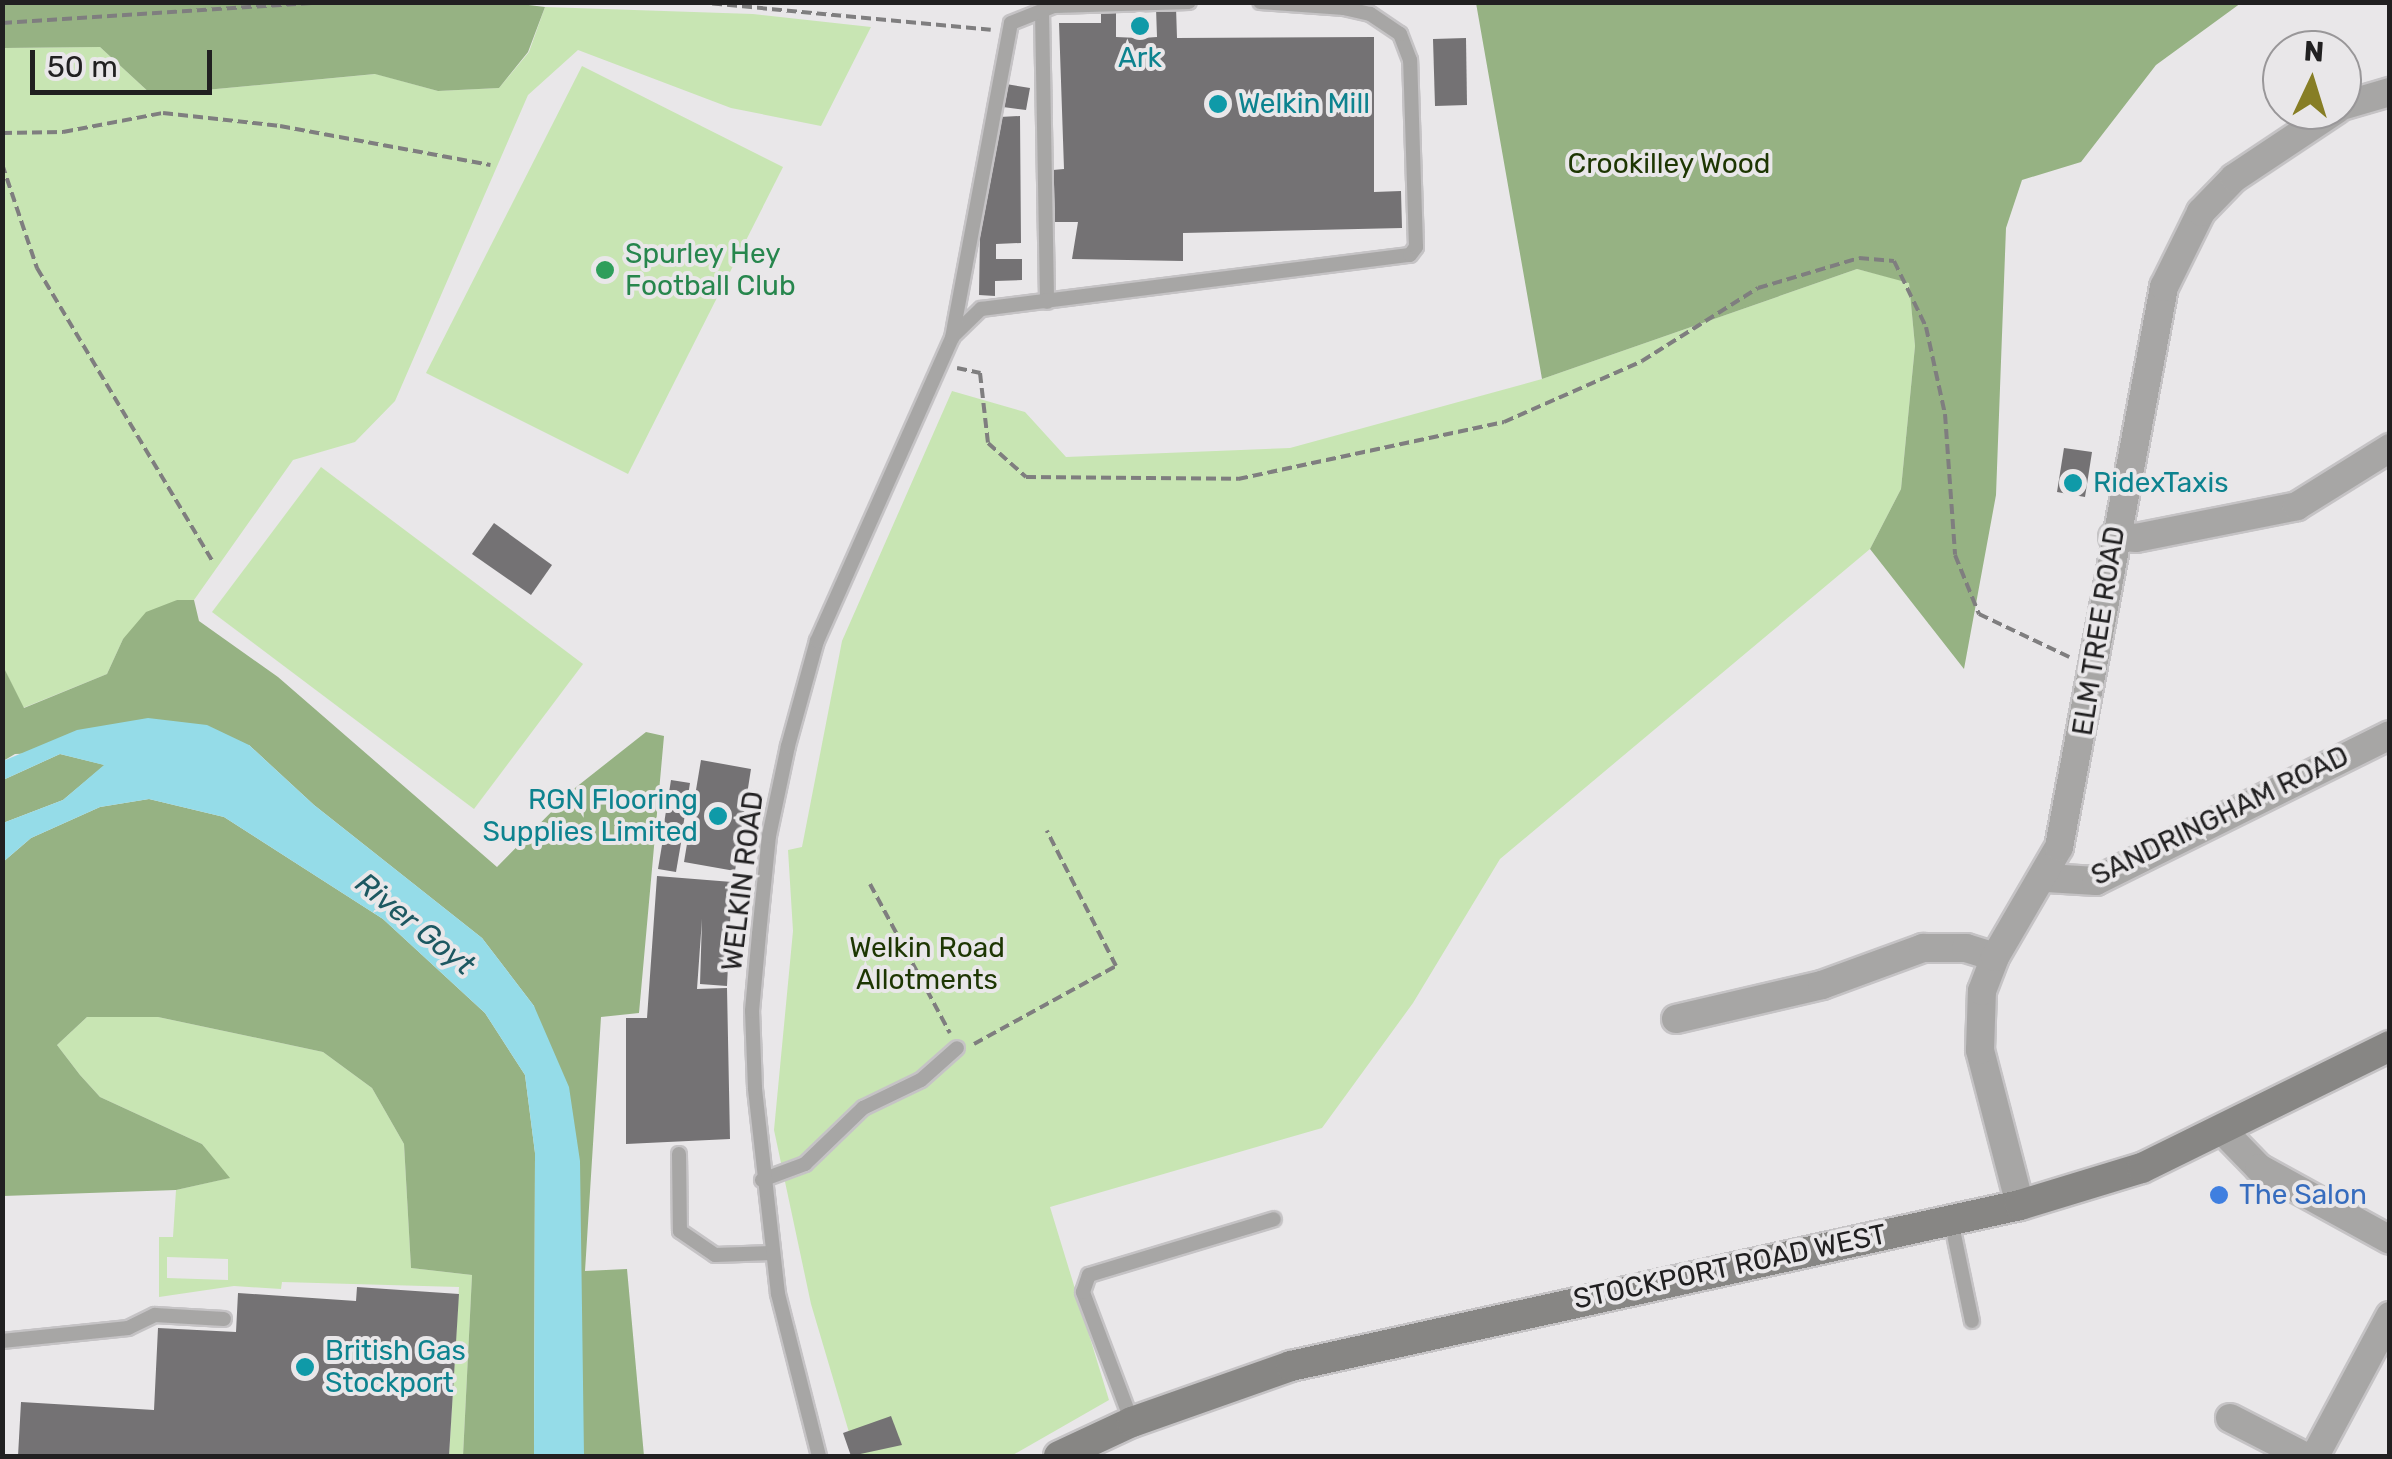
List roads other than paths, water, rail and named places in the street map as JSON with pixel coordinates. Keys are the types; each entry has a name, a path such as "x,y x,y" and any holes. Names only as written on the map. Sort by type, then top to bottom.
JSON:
{"main road":[{"name":"STOCKPORT ROAD WEST","path":"1059,1456 1132,1422 1291,1366 2020,1205 2142,1168 2223,1132 2390,1046"}],"street":[{"path":"2362,100 2390,92"},
{"name":"ELM TREE ROAD","path":"2020,1205 1980,1050 1982,992 1994,958 2047,878 2067,816 2113,537 2164,287 2202,212 2234,178 2306,130"},
{"path":"2113,537 2136,538 2297,506 2390,448"},
{"name":"SANDRINGHAM ROAD","path":"2047,878 2082,883 2105,877 2390,734"},
{"path":"1676,1019 1822,985 1924,948 1966,948 1994,958"},
{"path":"2223,1132 2259,1168 2390,1240"},
{"path":"2315,1456 2390,1316"},
{"path":"2230,1418 2304,1456"}],"lane":[{"path":"1189,2 1042,11 1048,302 1410,255 1416,247 1410,60 1400,34 1370,14 1344,8 1260,2"},
{"name":"WELKIN ROAD","path":"819,1456 772,1253 762,1180 752,1011 769,836 817,641 952,338 1011,23 1042,11"},
{"name":"WELKIN ROAD","path":"952,338 982,310 1048,302"},
{"path":"762,1180 805,1164 863,1108 921,1080 957,1048"},
{"path":"679,1154 680,1231 716,1255 772,1253"},
{"path":"1132,1422 1082,1292 1089,1276 1274,1219"},
{"path":"1950,1220 1972,1321"},
{"path":"2,1340 128,1328 155,1314 224,1318"}],"water":[{"name":"River Goyt","path":"148,718 207,725 249,745 314,805 482,938 534,1006 569,1087 580,1161 584,1456 534,1456 535,1153 525,1075 485,1013 383,919 224,817 149,799 100,807 31,838 3,862 3,823 63,800 104,765 60,754 3,780 3,761 77,730"}],"place":[{"name":"Ark","path":"1140,26"},
{"name":"Welkin Mill","path":"1218,104"},
{"name":"Spurley Hey Football Club","path":"605,270"},
{"name":"RidexTaxis","path":"2073,483"},
{"name":"RGN Flooring Supplies Limited","path":"718,816"},
{"name":"The Salon","path":"2219,1195"},
{"name":"British Gas Stockport","path":"305,1367"}],"park label":[{"name":"Crookilley Wood","path":"1669,164"},
{"name":"Welkin Road Allotments","path":"927,964"}]}
